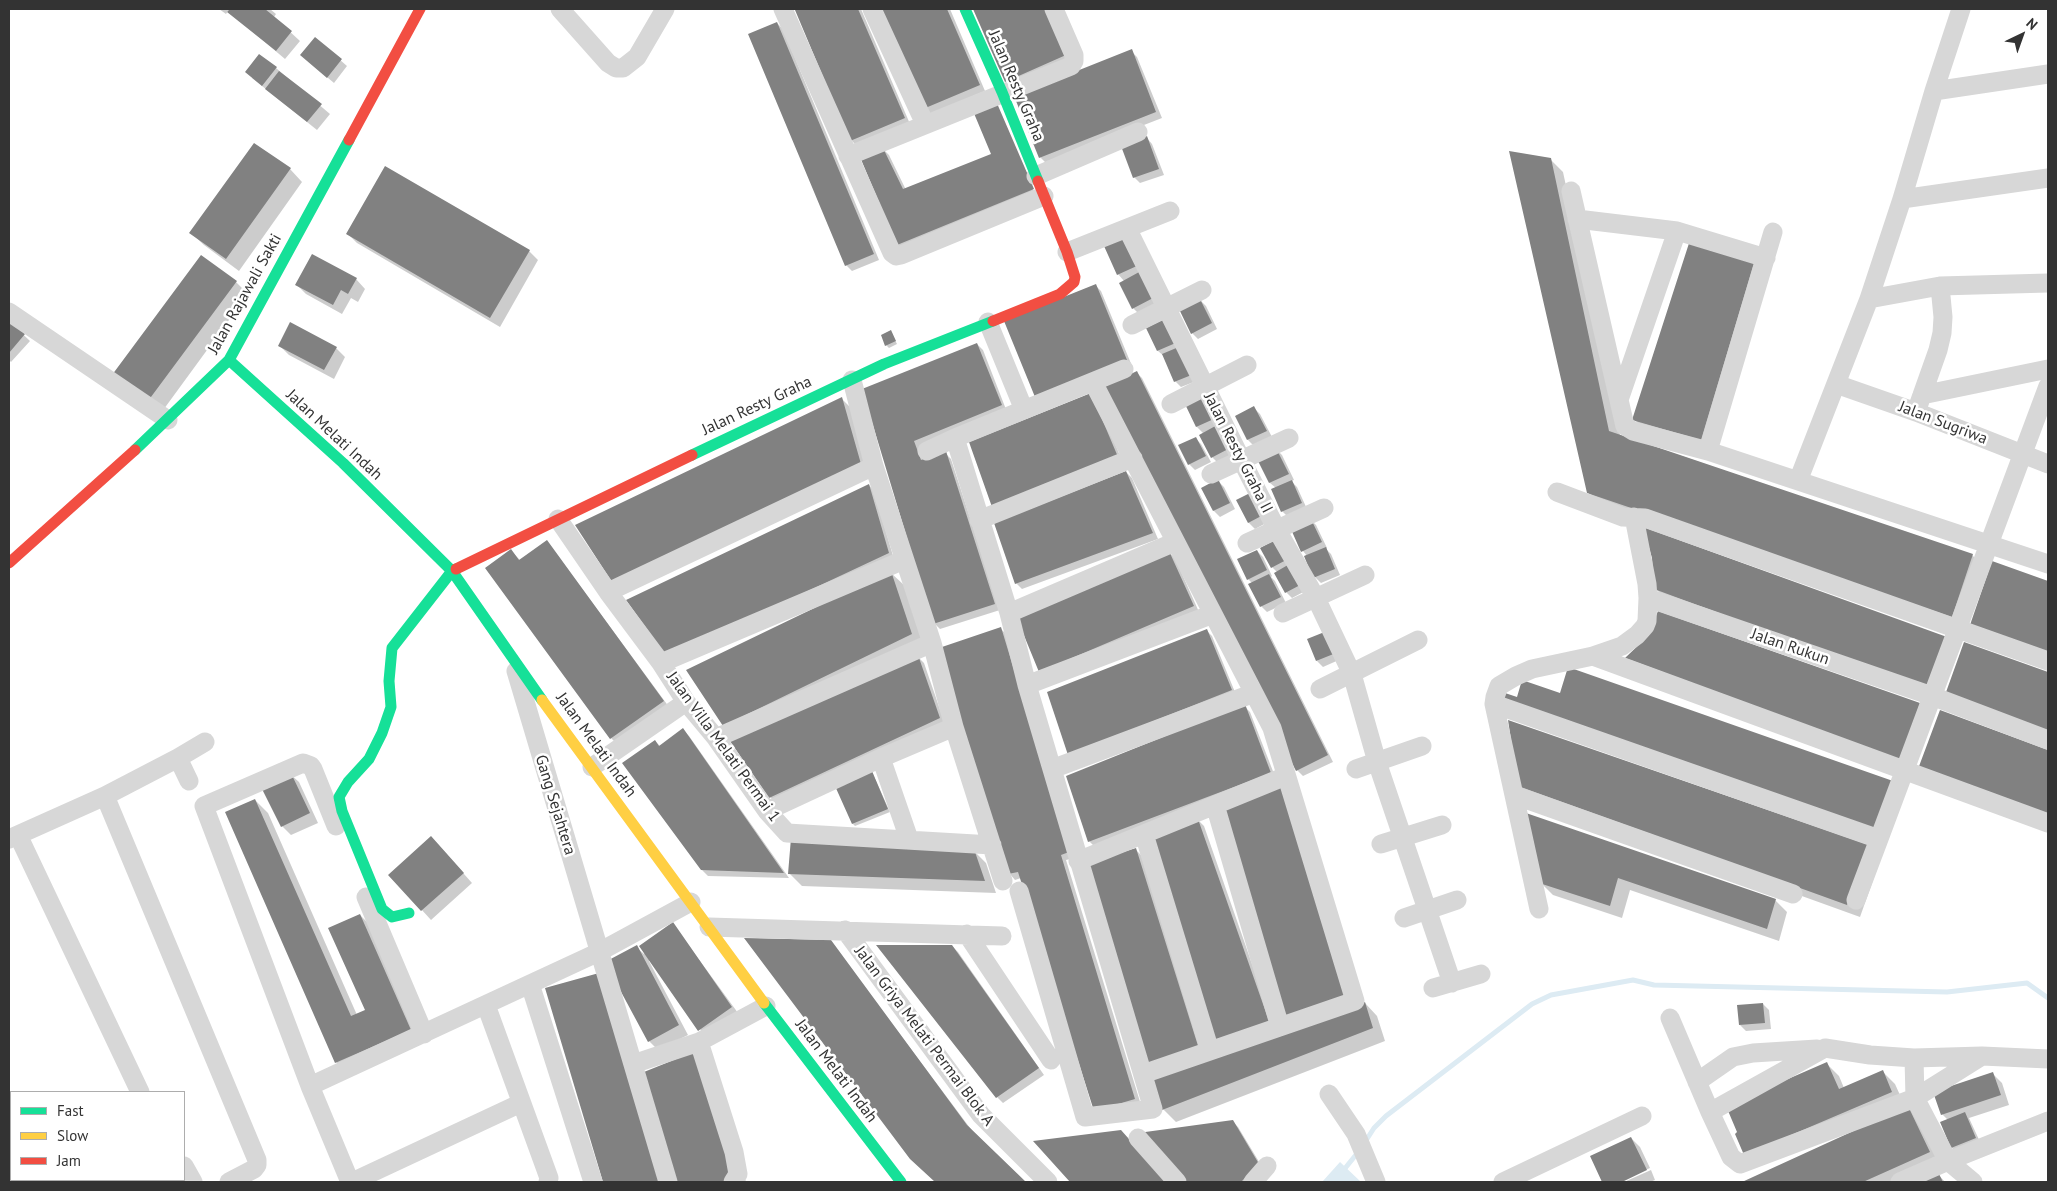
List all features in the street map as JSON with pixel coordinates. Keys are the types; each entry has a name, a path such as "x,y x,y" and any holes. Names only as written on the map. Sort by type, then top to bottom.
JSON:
{"street":[{"name":"Jalan Rajawali Sakti","path":"9,563 168,420 229,360 420,9"},
{"path":"562,9 608,63 616,68 623,68 637,57 665,9"},
{"path":"783,9 892,253 896,256 1044,196"},
{"path":"872,9 925,124"},
{"name":"Jalan Resty Graha","path":"452,571 884,364 1060,294 1069,288 1075,277 1068,252 1002,92 965,9"},
{"path":"848,156 1002,92 1071,66 1074,61 1074,55 1054,9"},
{"path":"1798,481 1869,299 1961,9"},
{"path":"1934,91 2048,74"},
{"path":"1036,176 1138,132"},
{"path":"1902,199 2048,178"},
{"path":"1571,191 1601,328 1620,397 1624,424 1633,431 1708,451 2048,564"},
{"path":"1068,252 1128,230 1170,211"},
{"path":"1577,219 1677,231 1766,258"},
{"name":"Jalan Resty Graha II","path":"1128,230 1242,461 1277,530 1316,598 1352,674 1377,762 1452,983"},
{"path":"1620,397 1677,231"},
{"path":"1708,451 1773,232"},
{"path":"1869,299 1940,286 2048,282"},
{"path":"1919,403 1938,350 1942,333 1943,317 1940,286"},
{"path":"1132,325 1202,290"},
{"path":"9,312 168,420"},
{"path":"988,322 1024,410"},
{"name":"Jalan Melati Indah","path":"229,360 343,464 452,571 512,658 766,1006 901,1182"},
{"path":"1171,404 1246,365"},
{"path":"1919,403 2048,369"},
{"path":"927,451 1124,370"},
{"path":"852,380 874,466 932,643 954,727 1003,881"},
{"path":"1093,382 1272,728 1355,1001 1142,1074"},
{"name":"Jalan Sugriwa","path":"1836,384 1919,403 2024,455 2048,464"},
{"path":"1856,900 1988,543 2024,455 2048,386"},
{"path":"955,438 1009,613 1027,685 1153,1110 1085,1117 1020,891"},
{"path":"1211,474 1289,438"},
{"path":"979,520 1133,458"},
{"path":"608,592 874,466"},
{"path":"1557,492 1623,517 1645,518 2048,661"},
{"path":"1248,543 1324,508"},
{"path":"1539,909 1494,697 1500,686 1532,669 1592,656 1622,646 1637,635 1647,621 1648,598 1634,516"},
{"name":"Jalan Villa Melati Permai 1","path":"558,519 608,592 661,663 686,702 716,738 767,811 787,833 909,839 992,846"},
{"path":"1009,613 1176,542"},
{"path":"661,663 904,560"},
{"path":"409,913 392,917 382,909 342,811 339,797 348,782 369,759 382,734 391,707 390,665 392,648 452,571"},
{"path":"1283,613 1365,575"},
{"name":"Jalan Rukun","path":"1648,598 1932,696 2048,740"},
{"path":"1027,685 1213,614"},
{"path":"1320,689 1418,640"},
{"path":"716,738 932,643"},
{"path":"1592,656 1905,769 2048,823"},
{"name":"Gang Sejahtera","path":"512,658 668,1182"},
{"path":"1052,770 1254,693"},
{"path":"592,767 686,702"},
{"path":"1494,704 1879,839"},
{"path":"767,811 881,758 954,727"},
{"path":"140,1091 13,837 105,796 205,742"},
{"path":"1356,769 1422,746"},
{"path":"178,758 189,781"},
{"path":"881,758 909,839"},
{"path":"424,1034 311,766 300,764 204,806 310,1086 351,1182 521,1103"},
{"path":"1078,860 1286,776"},
{"path":"1514,795 1793,894"},
{"path":"105,796 257,1160 254,1170 229,1182"},
{"path":"1215,805 1280,1026"},
{"path":"1381,844 1442,825"},
{"path":"1144,834 1210,1051"},
{"path":"1404,918 1457,900"},
{"path":"310,1086 599,952 691,902"},
{"path":"709,927 1002,936"},
{"name":"Jalan Griya Melati Permai Blok A","path":"845,930 982,1115 1048,1182"},
{"path":"967,934 1051,1060"},
{"path":"1433,988 1481,974"},
{"path":"530,984 592,1182"},
{"path":"486,1005 549,1178 548,1182"},
{"path":"633,1064 699,1042 766,1006"},
{"path":"1670,1018 1731,1157 1736,1163 1743,1164 1915,1098 1982,1056"},
{"path":"699,1042 734,1152 738,1174 733,1182"},
{"path":"1697,1082 1733,1057 1753,1052 1825,1048 1870,1055 1914,1058 1982,1056 2048,1059"},
{"path":"1710,1112 1825,1048"},
{"path":"1914,1058 1915,1098 1948,1161 1973,1182"},
{"path":"1329,1094 1356,1134 1376,1182"},
{"path":"1503,1182 1642,1116"},
{"path":"1900,1182 2048,1121"},
{"path":"1138,1138 1176,1182"},
{"path":"1254,1182 1267,1166"},
{"path":"185,1168 193,1182"}],"shaded area":[{"path":"1340,1162 1361,1182 1322,1182"}],"building":[{"path":"230,9 265,9 292,31 276,51 227,12"},
{"path":"858,9 905,118 850,141 795,10"},
{"path":"880,9 947,9 980,85 923,109"},
{"path":"973,9 1046,9 1066,55 1005,82"},
{"path":"777,22 874,254 845,266 748,34"},
{"path":"315,37 342,59 327,78 300,55"},
{"path":"1132,49 1156,112 1039,158 1014,96"},
{"path":"259,54 277,67 262,86 245,72"},
{"path":"279,71 322,104 307,122 265,89"},
{"path":"996,101 1034,189 897,245 860,157 883,148 903,189 991,154 973,111"},
{"path":"1147,136 1159,169 1133,178 1121,146"},
{"path":"254,143 291,168 226,259 189,233"},
{"path":"1509,151 1551,158 1609,431 1973,554 1952,617 1587,493"},
{"path":"385,166 530,250 490,318 346,234"},
{"path":"1126,236 1139,265 1117,275 1104,246"},
{"path":"1691,237 1755,260 1701,440 1632,420"},
{"path":"312,254 357,278 348,294 341,290 333,305 295,285"},
{"path":"201,255 237,281 148,401 112,375"},
{"path":"1141,271 1155,297 1132,309 1119,283"},
{"path":"1096,284 1127,360 1035,397 1004,321"},
{"path":"1200,299 1212,323 1191,334 1179,309"},
{"path":"1167,318 1178,342 1157,351 1146,328"},
{"path":"9,319 25,334 9,353"},
{"path":"290,322 337,347 324,370 278,346"},
{"path":"891,330 896,341 885,346 881,335"},
{"path":"977,343 1002,405 914,441 921,460 946,451 995,604 933,624 862,389"},
{"path":"1181,346 1194,374 1174,382 1162,354"},
{"path":"1137,371 1328,755 1296,771 1104,387"},
{"path":"1091,393 1118,457 992,507 969,442"},
{"path":"1205,393 1216,418 1196,427 1184,402"},
{"path":"842,397 861,464 612,582 575,525"},
{"path":"1254,406 1267,431 1247,440 1235,416"},
{"path":"1219,424 1232,447 1211,458 1199,435"},
{"path":"1196,437 1206,456 1188,465 1178,445"},
{"path":"1276,448 1289,474 1269,483 1256,457"},
{"path":"1126,471 1153,533 1015,584 994,523"},
{"path":"1218,479 1230,503 1213,511 1201,488"},
{"path":"1292,480 1302,503 1281,512 1271,489"},
{"path":"869,484 889,553 667,657 626,600"},
{"path":"1254,491 1267,513 1248,523 1236,500"},
{"path":"1310,517 1322,542 1301,552 1290,527"},
{"path":"1643,527 1947,637 1927,690 1654,589 1652,558"},
{"path":"1279,538 1290,558 1271,568 1260,548"},
{"path":"547,540 664,701 610,739 485,568 511,549 519,560"},
{"path":"1326,547 1335,569 1313,578 1304,556"},
{"path":"1257,550 1267,570 1247,580 1237,559"},
{"path":"1169,551 1194,606 1039,672 1016,616"},
{"path":"1992,561 2048,581 2048,653 1970,625"},
{"path":"1293,562 1304,583 1285,593 1274,573"},
{"path":"891,571 912,634 723,726 686,670"},
{"path":"1269,574 1281,597 1260,607 1248,584"},
{"path":"1658,611 1920,703 1901,761 1625,658 1648,636"},
{"path":"1001,627 1069,852 1061,855 1135,1099 1094,1111 1018,872 1008,874 939,648"},
{"path":"1207,629 1232,690 1068,755 1047,692"},
{"path":"1327,631 1336,653 1316,661 1307,639"},
{"path":"1964,642 2048,672 2048,732 1945,695"},
{"path":"918,655 940,718 769,798 730,741"},
{"path":"1568,667 1893,781 1872,834 1502,704 1505,693 1517,697 1522,680 1560,693"},
{"path":"1245,704 1271,773 1088,842 1066,776"},
{"path":"1940,710 2048,750 2048,818 1918,769"},
{"path":"1508,720 1869,845 1847,905 1518,786"},
{"path":"683,728 784,873 701,870 622,763 655,740 659,746"},
{"path":"290,771 310,813 281,827 260,785"},
{"path":"872,771 888,809 852,824 835,786"},
{"path":"1285,779 1353,999 1282,1024 1218,807"},
{"path":"255,799 351,1016 365,1010 328,928 360,914 411,1030 335,1063 225,812"},
{"path":"1526,813 1776,899 1767,929 1618,878 1610,906 1539,883"},
{"path":"1198,819 1270,1024 1216,1041 1151,837"},
{"path":"431,836 464,873 421,911 388,875"},
{"path":"791,838 974,849 985,881 788,874"},
{"path":"1136,848 1199,1049 1149,1065 1086,864"},
{"path":"673,922 732,1007 698,1031 639,946"},
{"path":"744,938 831,940 967,1125 1026,1182 935,1182 910,1159"},
{"path":"637,945 679,1025 648,1042 605,962"},
{"path":"876,945 952,945 1039,1068 996,1098"},
{"path":"599,973 661,1182 603,1182 545,988"},
{"path":"1365,1002 1373,1028 1162,1110 1152,1080"},
{"path":"1763,1003 1765,1023 1739,1025 1737,1005"},
{"path":"696,1051 734,1170 726,1182 675,1182 639,1074"},
{"path":"1827,1062 1839,1089 1883,1070 1892,1092 1744,1155 1726,1106"},
{"path":"1993,1072 2001,1095 1941,1115 1933,1092"},
{"path":"1908,1106 1930,1152 1863,1182 1742,1182"},
{"path":"1965,1112 1976,1138 1951,1148 1940,1122"},
{"path":"1233,1120 1259,1164 1241,1182 1183,1182 1138,1133"},
{"path":"1121,1130 1167,1182 1070,1182 1033,1141"},
{"path":"1631,1137 1647,1170 1622,1182 1602,1182 1590,1156"},
{"path":"1937,1170 1943,1182 1914,1182"}],"waterway":[{"path":"1365,1142 1374,1128 1386,1116 1532,1004 1551,995 1633,980 1654,985 1947,992 2027,983 2048,998"},
{"path":"1334,1182 1359,1151"}],"traffic: fast":[{"path":"965,9 1002,92 1038,181"},
{"path":"135,450 229,360 349,140"},
{"path":"692,455 884,364 993,321"},
{"path":"229,360 343,463 452,571 542,700"},
{"path":"409,913 392,917 382,909 342,811 339,797 348,782 369,759 382,733 391,707 389,681 392,648 452,571 456,569"},
{"path":"764,1003 901,1182"}],"traffic: slow":[{"path":"542,700 764,1003"}],"traffic: jam":[{"path":"349,140 420,9"},
{"path":"993,321 1060,294 1074,282 1075,277 1067,252 1038,181"},
{"path":"9,563 135,450"},
{"path":"456,569 692,455"}]}
